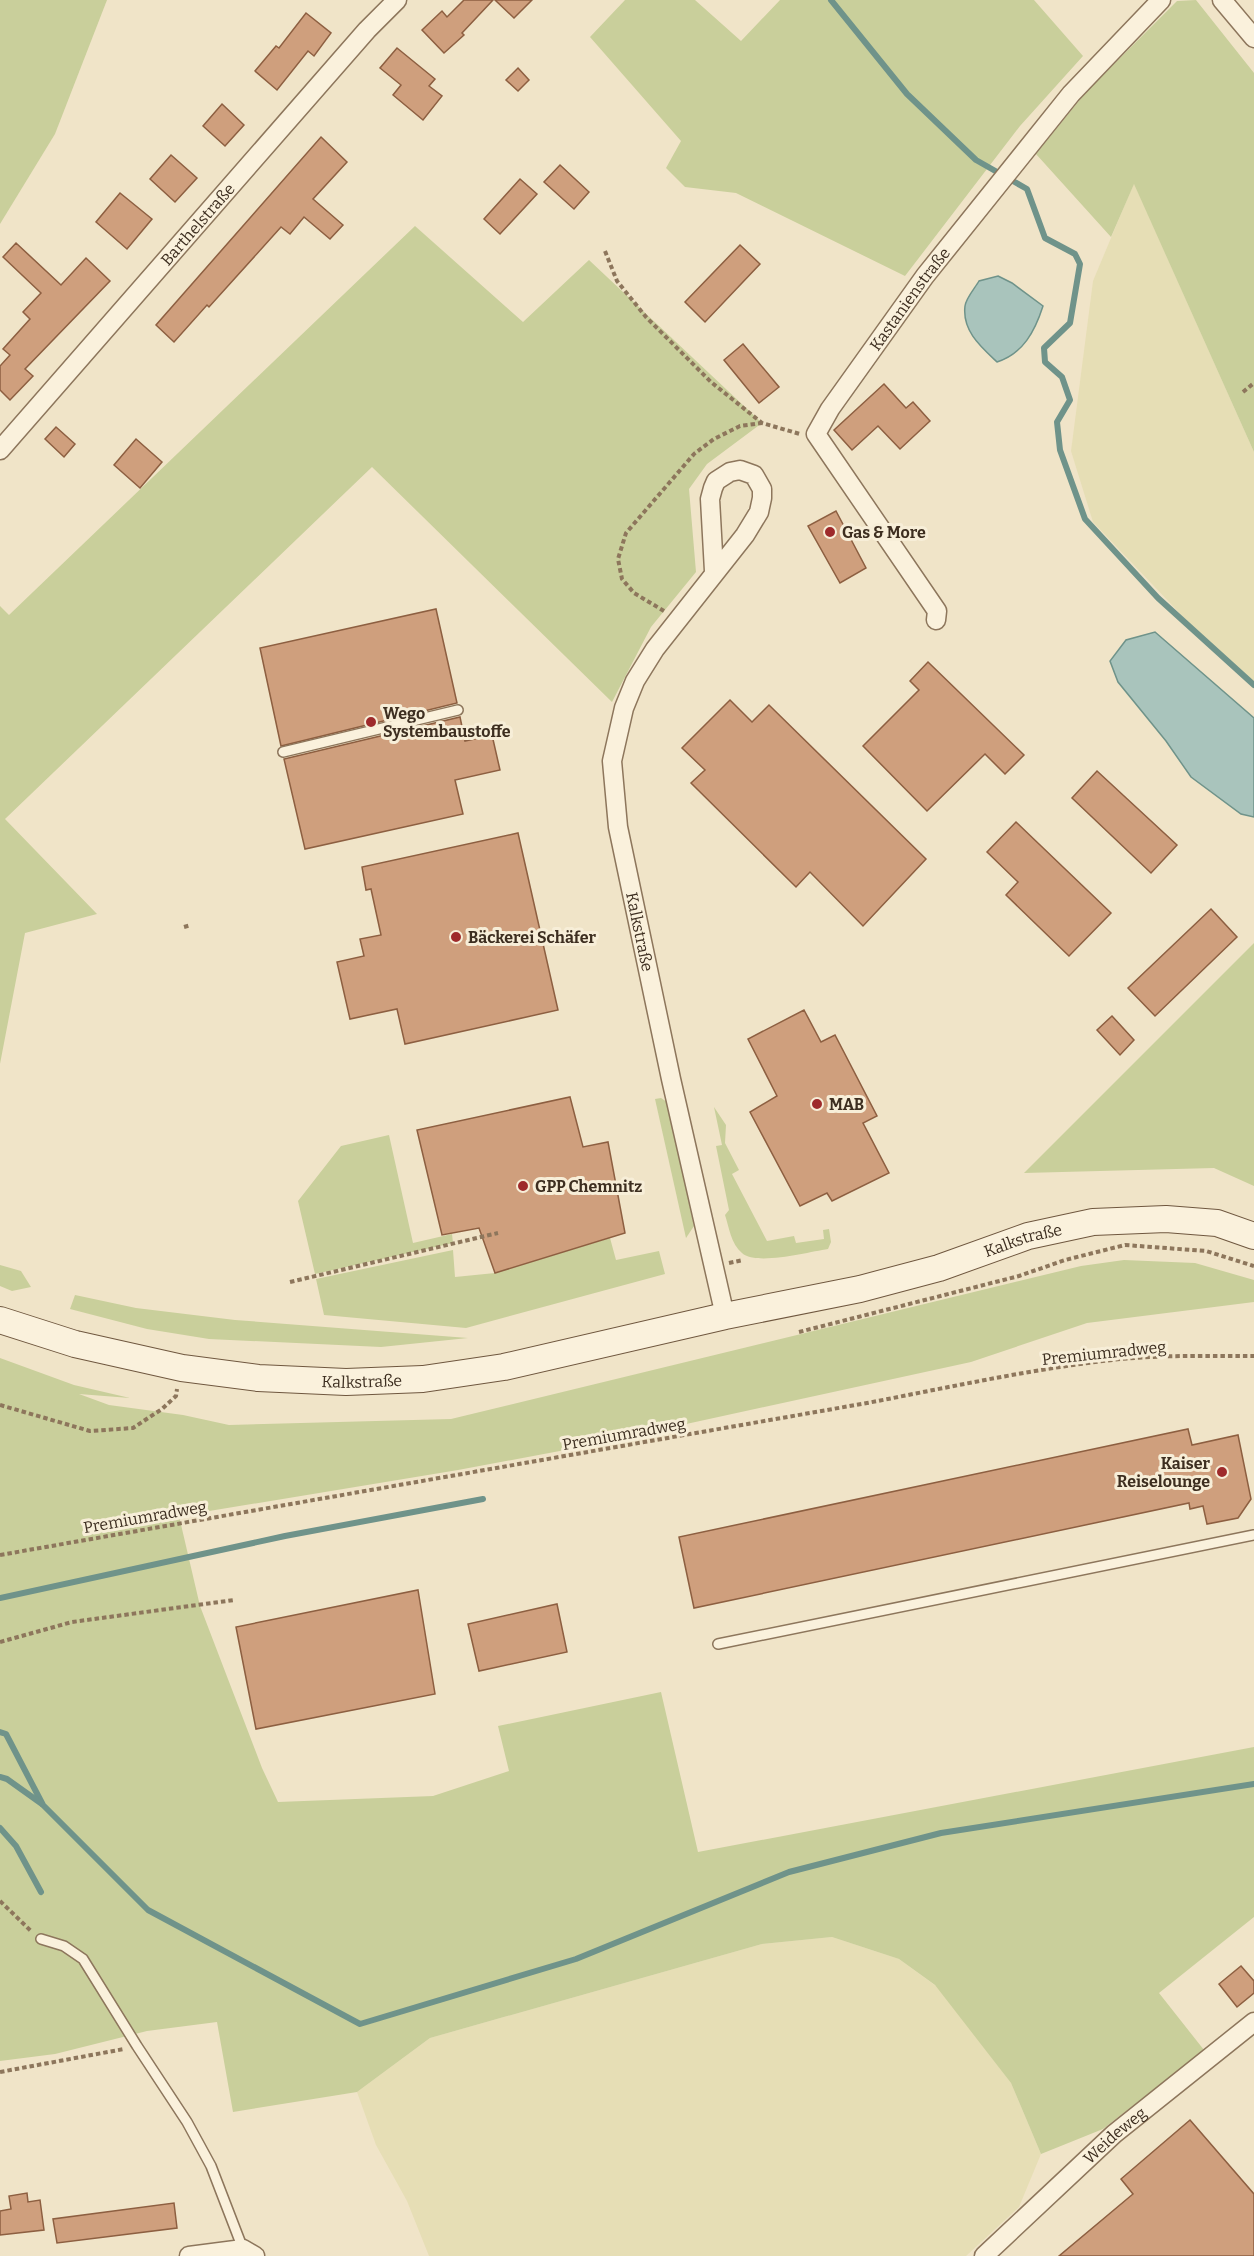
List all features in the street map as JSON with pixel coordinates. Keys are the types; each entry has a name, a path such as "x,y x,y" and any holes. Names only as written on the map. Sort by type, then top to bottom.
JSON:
{"main road":[{"name":"Kalkstraße","path":"0,1320 75,1344 164,1365 258,1378 346,1382 423,1379 504,1366 725,1316 860,1289 939,1268 1028,1236 1094,1222 1166,1219 1217,1223 1254,1236"}],"street":[{"name":"Barthelstraße","path":"0,450 359,39 397,0"},
{"name":"Kastanienstraße","path":"816,434 830,409 925,276 1071,94 1161,0"},
{"path":"1222,0 1254,38"},
{"path":"816,434 937,611 936,620"},
{"name":"Kalkstraße","path":"714,571 710,500 712,488 716,481 730,472 740,470 754,475 762,489 759,512 745,535 677,618 635,681 624,708 612,761 613,792 618,827 671,1079 725,1316"},
{"name":"Weideweg","path":"984,2256 1114,2134 1254,2022"},
{"path":"189,2256 249,2253"}],"lane":[{"path":"283,752 458,710"},
{"path":"718,1644 1254,1535"},
{"path":"41,1939 64,1946 83,1959 187,2122 211,2166 249,2253"}],"path":[{"path":"605,250 617,281 646,317 711,382 762,423 801,434 816,434"},
{"path":"1243,393 1254,383"},
{"path":"677,618 634,593 622,579 618,559 626,533 694,454 714,439 740,426 762,423"},
{"path":"184,927 192,925"},
{"path":"290,1282 498,1233"},
{"path":"799,1332 1019,1276 1065,1260 1125,1245 1206,1251 1254,1266"},
{"name":"Premiumradweg","path":"0,1555 775,1420 1000,1378 1120,1359 1254,1356"},
{"path":"0,1405 90,1431 133,1428 162,1409"},
{"path":"0,1642 72,1622 234,1600"},
{"path":"0,1901 21,1923 41,1939"},
{"path":"0,2072 137,2046"}],"shaded area":[{"path":"1134,183 1254,452 1254,685 1229,665 1093,522 1071,451 1093,281"},
{"path":"832,1937 899,1959 940,1989 1011,2083 1041,2154 1019,2207 966,2256 429,2256 407,2201 376,2145 357,2092 430,2038 762,1944"}],"green space":[{"path":"0,0 107,0 55,134 0,224"},
{"path":"625,0 695,0 741,41 780,0 1034,0 1083,56 1020,126 905,276 736,193 685,187 666,168 681,141 590,37"},
{"path":"1196,0 1254,73 1254,452 1134,184 1111,237 1036,154 1086,92 1177,1"},
{"path":"415,226 523,322 589,260 762,423 707,464 689,489 696,572 651,627 612,702 372,467 5,819 97,914 25,933 0,1064 0,606 9,615"},
{"path":"1254,943 1254,1186 1214,1168 1024,1173"},
{"path":"661,1098 667,1102 694,1226 686,1238 655,1099"},
{"path":"714,1107 726,1125 725,1143 739,1170 732,1174 767,1241 794,1236 796,1243 824,1239 823,1230 829,1229 831,1242 828,1249 783,1257 759,1258 749,1257 738,1249 725,1215 729,1210 716,1146 722,1145"},
{"path":"389,1135 413,1243 452,1234 453,1243 315,1274 298,1201 341,1146"},
{"path":"610,1238 616,1260 659,1251 665,1274 466,1328 324,1315 316,1279 453,1250 455,1277 495,1273"},
{"path":"1124,1260 1195,1263 1254,1280 1254,1302 1087,1323 971,1362 581,1447 458,1470 179,1516 200,1606 262,1768 278,1802 433,1796 509,1771 498,1726 661,1692 698,1852 1254,1747 1254,1917 1159,1993 1204,2050 1103,2129 1041,2154 1011,2083 935,1985 899,1959 832,1937 762,1944 430,2038 357,2092 233,2112 217,2022 147,2031 55,2054 0,2061 0,1358 74,1385 130,1398 79,1394 109,1405 183,1415 229,1425 451,1419 1081,1266"},
{"path":"0,1265 21,1271 31,1287 12,1291 0,1286"},
{"path":"75,1295 136,1308 235,1320 468,1338 381,1347 209,1339 147,1329 70,1309"}],"water":[{"path":"998,276 1012,283 1043,306 1027,340 1014,353 997,362 970,331 966,323 965,306 979,281"},
{"path":"1155,632 1254,718 1254,817 1241,814 1191,777 1166,741 1118,682 1110,661 1126,640"}],"building":[{"path":"464,0 493,0 462,33 464,35 444,53 422,30 442,11 447,17"},
{"path":"495,0 532,0 514,18"},
{"path":"306,13 331,33 314,56 308,51 277,90 255,71 276,46 279,48"},
{"path":"397,48 435,79 429,86 442,96 423,120 393,95 401,85 380,68"},
{"path":"518,68 529,80 518,91 506,80"},
{"path":"222,104 244,125 225,146 203,126"},
{"path":"321,137 347,162 313,199 343,225 330,239 304,217 290,234 281,227 174,342 156,325"},
{"path":"171,155 197,178 175,202 150,179"},
{"path":"560,165 589,192 574,209 544,182"},
{"path":"520,179 537,194 500,234 484,219"},
{"path":"120,193 152,219 127,249 96,222"},
{"path":"16,243 61,285 86,258 110,281 25,369 33,376 10,400 0,390 0,366 10,355 3,349 30,319 23,312 41,293 3,257"},
{"path":"740,245 760,264 705,322 685,302"},
{"path":"743,344 779,387 759,403 724,360"},
{"path":"884,384 906,408 913,402 930,421 900,449 878,426 852,450 834,430"},
{"path":"56,427 75,444 64,457 45,439"},
{"path":"136,439 162,462 140,488 114,465"},
{"path":"836,511 866,568 840,583 808,526"},
{"path":"436,609 457,703 281,746 260,648"},
{"path":"928,662 1024,755 1005,774 985,754 927,811 863,746 919,690 910,681"},
{"path":"730,700 752,722 769,705 926,859 863,926 810,872 796,887 691,783 705,770 682,748"},
{"path":"460,717 465,741 492,735 500,770 455,780 463,814 305,849 284,759"},
{"path":"1097,771 1177,845 1151,873 1072,798"},
{"path":"1016,822 1111,913 1069,956 1006,895 1018,882 987,852"},
{"name":"Bäckerei Schäfer","path":"518,833 558,1010 405,1044 397,1009 350,1019 337,962 364,956 360,939 381,935 371,889 366,890 362,867"},
{"path":"1211,909 1237,937 1155,1016 1128,988"},
{"name":"MAB","path":"804,1010 821,1042 835,1035 877,1116 863,1123 889,1173 832,1201 827,1193 800,1206 750,1112 777,1096 748,1039"},
{"path":"1112,1016 1134,1040 1120,1055 1097,1030"},
{"name":"GPP Chemnitz","path":"570,1097 583,1147 608,1142 625,1233 495,1273 479,1228 442,1235 417,1130"},
{"path":"1188,1429 1192,1445 1238,1435 1251,1499 1238,1518 1207,1524 1203,1506 1190,1509 1189,1503 694,1608 679,1537"},
{"path":"418,1590 435,1694 256,1729 236,1627"},
{"path":"557,1604 567,1652 479,1671 468,1624"},
{"path":"1241,1966 1254,1981 1254,1993 1237,2007 1219,1984"},
{"path":"1190,2120 1254,2194 1254,2256 1059,2256 1133,2194 1121,2179"},
{"path":"27,2193 28,2202 40,2200 44,2230 0,2235 0,2211 11,2209 9,2196"},
{"path":"174,2203 177,2228 57,2243 53,2219"}],"waterway":[{"path":"831,0 907,94 976,160 1027,189 1045,238 1075,254 1080,264 1070,323 1044,348 1045,362 1062,377 1070,400 1057,422 1060,450 1085,519 1158,598 1254,685"},
{"path":"0,1598 285,1536 483,1499"},
{"path":"0,1732 6,1734 43,1805 148,1910 360,2024 576,1959 789,1872 941,1833 1254,1784"},
{"path":"0,1777 7,1779 42,1804"},
{"path":"0,1828 16,1846 41,1892"}],"place":[{"name":"Gas & More","path":"830,532"},
{"name":"Wego Systembaustoffe","path":"371,722"},
{"name":"Bäckerei Schäfer","path":"456,937"},
{"name":"MAB","path":"817,1104"},
{"name":"GPP Chemnitz","path":"523,1186"},
{"name":"Kaiser Reiselounge","path":"1222,1472"}]}
